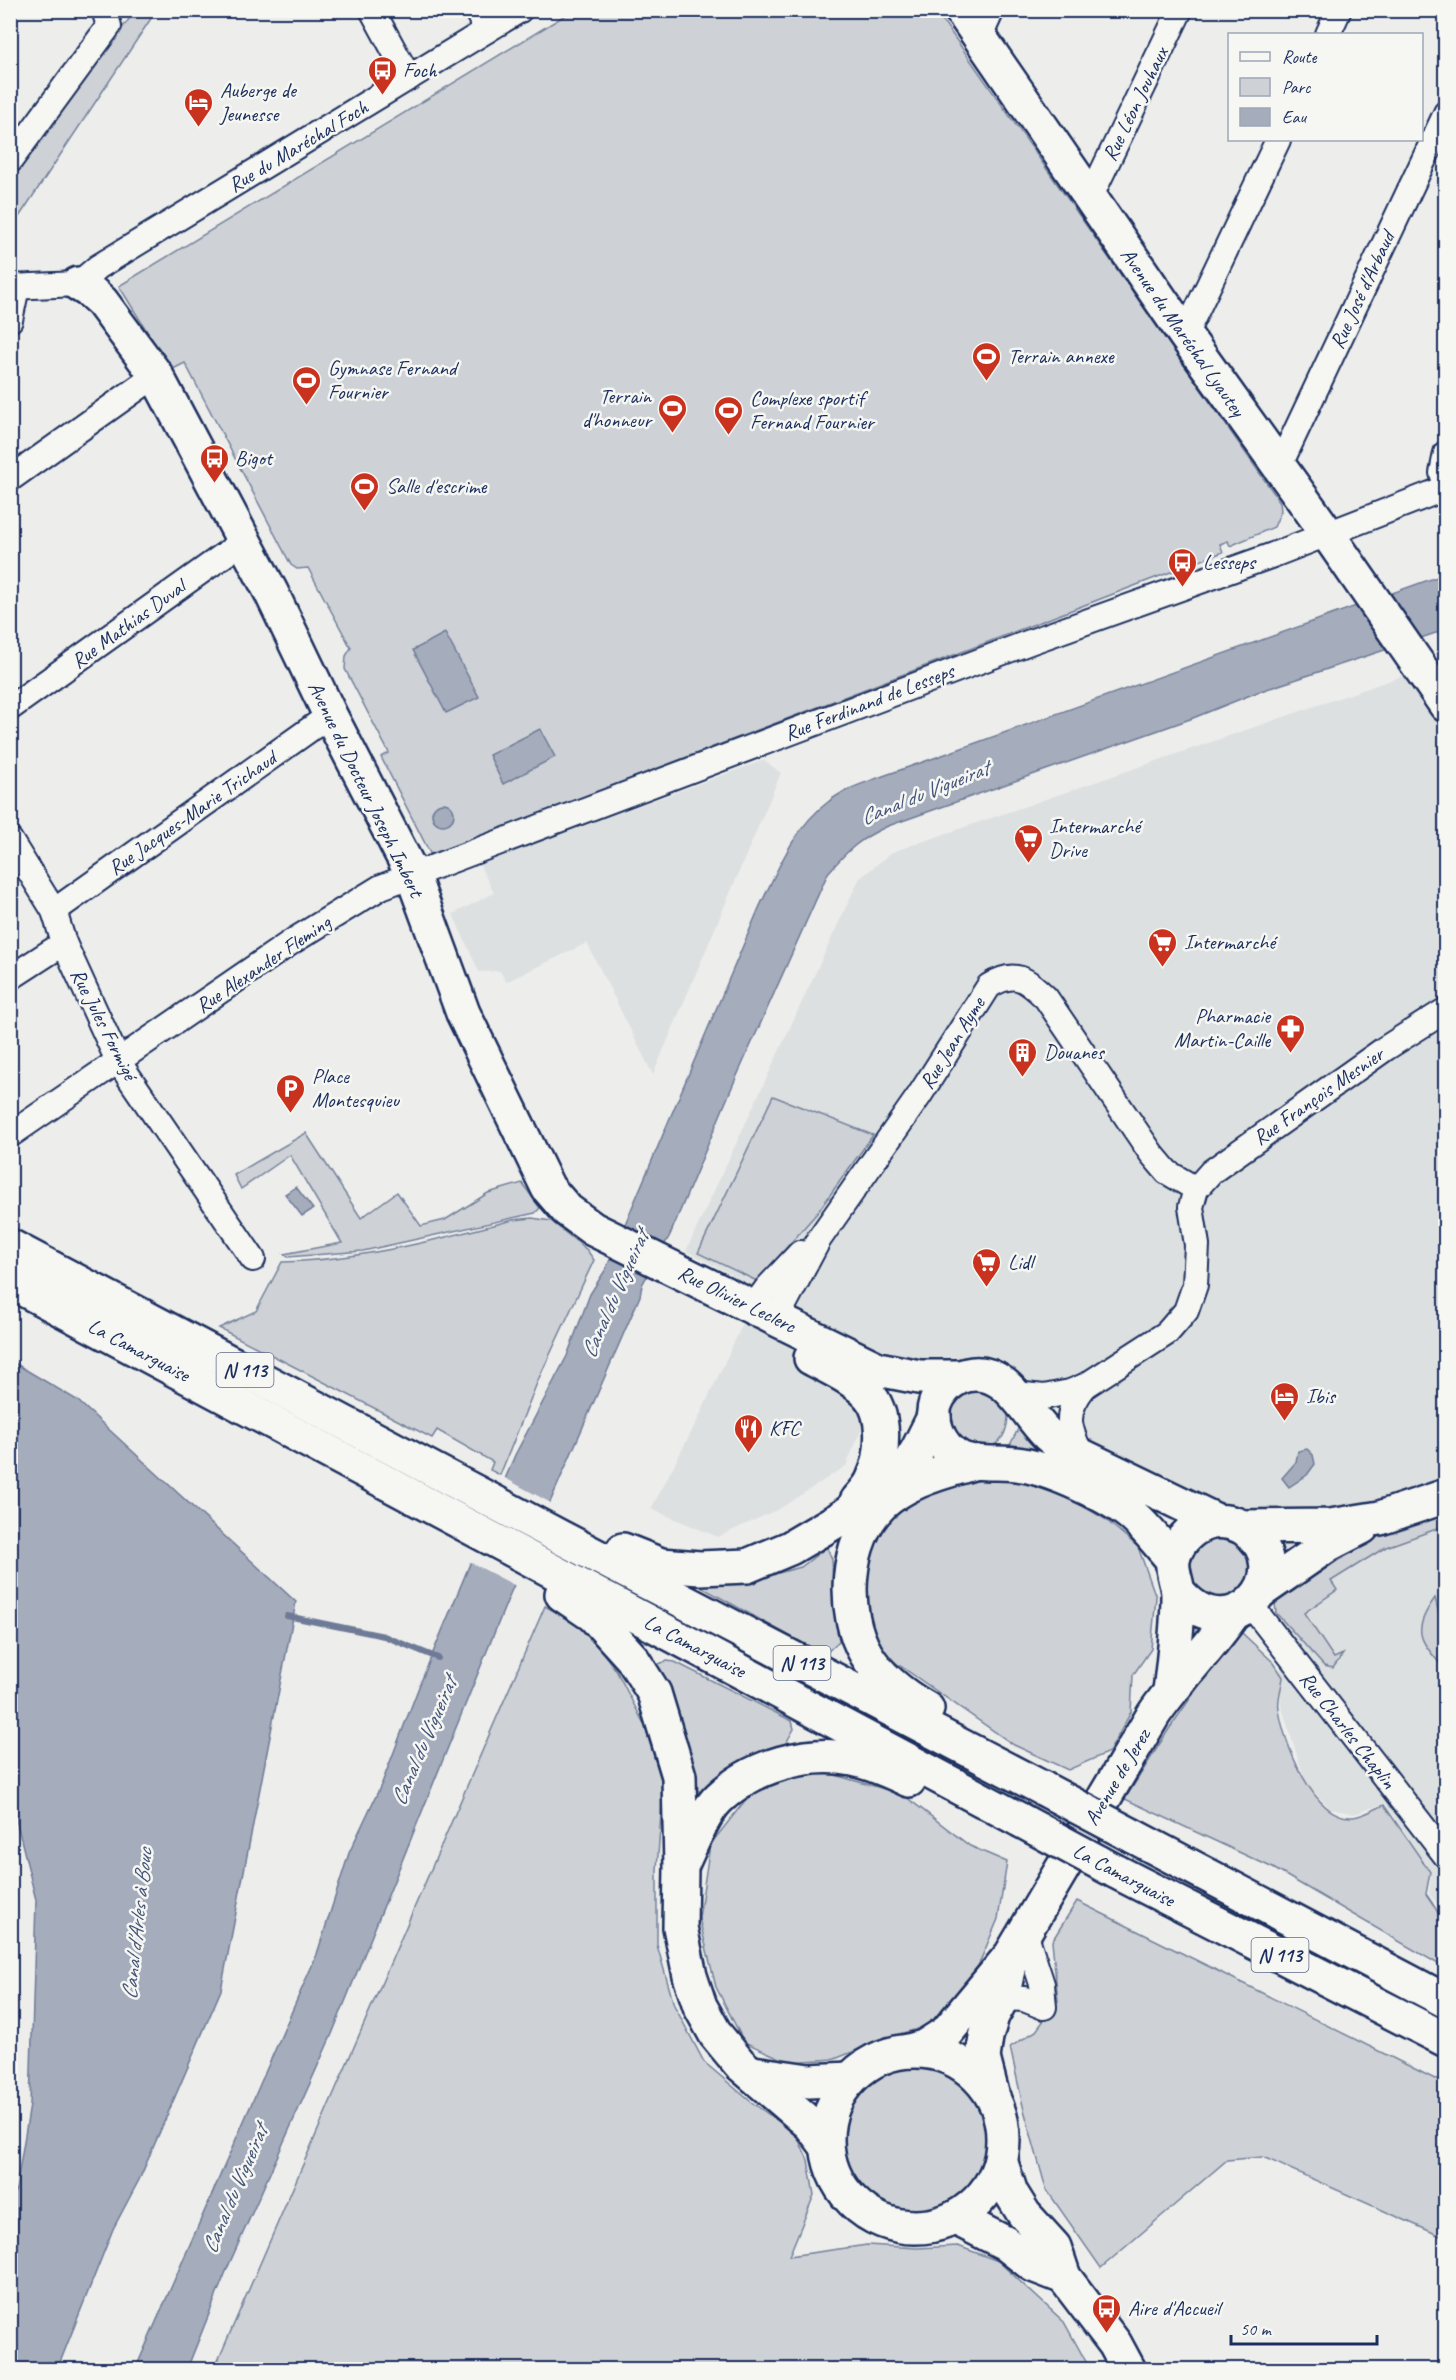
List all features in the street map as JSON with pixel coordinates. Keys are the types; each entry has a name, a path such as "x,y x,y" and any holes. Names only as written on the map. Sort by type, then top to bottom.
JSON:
{"main road":[{"name":"Avenue du Maréchal Lyautey","path":"961,10 986,24 1090,198 1446,705"},
{"name":"Avenue du Docteur Joseph Imbert","path":"78,284 102,302 156,375 244,540 330,715 412,874 464,1013 548,1188 567,1210 606,1235 670,1266"},
{"name":"La Camarguaise","path":"10,1246 305,1402 563,1531 1132,1836 1446,2001"},
{"name":"Rue Olivier Leclerc","path":"670,1266 867,1364 919,1377 985,1374 996,1378 1015,1395 1047,1435 1083,1456 1230,1524"},
{"name":"Rue Olivier Leclerc","path":"670,1266 688,1288 724,1313 811,1358 843,1366 912,1395 934,1416 937,1434 960,1458 976,1462 1001,1462 1044,1470 1078,1485 1133,1515 1176,1575"},
{"name":"La Camarguaise","path":"10,1282 300,1436 543,1574 1446,2040"},
{"path":"811,1358 867,1393 875,1404 881,1434 880,1457 874,1479 866,1492 841,1518"},
{"path":"563,1531 661,1565 700,1568 747,1566 790,1548 841,1518 902,1475 934,1416 936,1402 945,1388 957,1377"},
{"path":"976,1462 910,1484 880,1505 858,1541 852,1561 850,1587 853,1616 866,1654 885,1678 910,1699 1005,1753 1044,1789"},
{"path":"1170,1691 1178,1624 1176,1575 1179,1545 1189,1533 1202,1525 1330,1526 1380,1518 1446,1496"},
{"path":"1176,1575 1188,1603 1201,1612 1217,1615 1248,1603 1329,1545 1380,1518"},
{"path":"1170,1691 1248,1603 1266,1577 1263,1549 1254,1536 1230,1524"},
{"path":"543,1574 593,1615 632,1658 654,1693 679,1776 680,1927 693,1986 700,2006 716,2035 740,2064 810,2124 826,2145"},
{"name":"Avenue de Jerez","path":"909,2051 924,2047 946,2033 1018,1944 1170,1691"},
{"path":"681,1867 697,1833 718,1798 770,1765 810,1757 852,1759 896,1774 944,1796 1020,1820"},
{"name":"Avenue de Jerez","path":"993,2098 983,2058 986,2037 992,2016 1002,1998 1018,1944"},
{"path":"909,2051 934,2053 958,2062 979,2078 993,2098 1001,2119 1004,2141 1001,2163 991,2185 976,2204 957,2218 929,2227 899,2227 871,2217 848,2199 833,2174 826,2145 828,2121 836,2099 850,2079 867,2065 887,2055 909,2051"},
{"path":"753,2073 809,2081 850,2079"},
{"path":"1001,2163 1011,2193 1054,2247 1064,2277 1115,2344 1129,2370"},
{"path":"957,2218 1005,2242 1033,2265 1064,2277"}],"street":[{"path":"10,161 109,26 104,10"},
{"path":"372,10 409,78"},
{"name":"Rue du Maréchal Foch","path":"78,284 98,267 409,78 482,20 520,10"},
{"name":"Rue Léon Jouhaux","path":"1090,198 1180,10"},
{"path":"1328,33 1339,10"},
{"name":"Rue José d'Arbaud","path":"1279,468 1446,113"},
{"path":"1185,335 1278,141"},
{"path":"10,320 14,287 78,284"},
{"path":"10,479 156,375"},
{"path":"1446,453 1442,473 1446,486"},
{"name":"Rue Ferdinand de Lesseps","path":"412,874 1019,646 1273,555 1446,486"},
{"name":"Rue Mathias Duval","path":"10,708 244,540"},
{"name":"Rue Jacques-Marie Trichaud","path":"54,911 330,715"},
{"name":"Rue Jules Formigé","path":"10,840 54,911 64,943 118,1061 254,1259"},
{"name":"Rue Alexander Fleming","path":"10,1135 293,941 381,887 412,874"},
{"path":"10,978 64,943"},
{"name":"Rue Jean Ayme","path":"765,1312 767,1288 819,1239 919,1096 989,986 1000,979 1012,976 1028,981 1046,999 1150,1153 1167,1172 1196,1189"},
{"name":"Rue François Mesnier","path":"1196,1189 1211,1172 1386,1048 1446,1010"},
{"path":"1015,1395 1044,1397 1070,1392 1085,1386 1167,1334 1186,1311 1195,1285 1197,1245 1191,1207 1196,1189"},
{"path":"1083,1456 1075,1441 1069,1420 1075,1398 1085,1386"},
{"name":"Rue Charles Chaplin","path":"1248,1603 1446,1856"},
{"path":"1002,1998 1024,1999 1044,2007 1042,1984 1018,1944"}],"shaded area":[{"path":"1445,663 1445,1913 1429,1894 1431,1872 1385,1803 1355,1814 1331,1809 1306,1784 1281,1705 1281,1622 1277,1592 1098,1447 1022,1380 979,1357 884,1362 863,1426 846,1466 781,1508 718,1537 651,1509 698,1419 759,1289 686,1251 859,879 892,852"},
{"path":"764,760 781,773 653,1075 587,943 506,982 500,971 479,972 453,914 494,893 479,864"}],"green space":[{"path":"135,11 156,11 11,229 11,178"},
{"name":"Complexe sportif Fernand Fournier","path":"572,11 936,11 1280,502 1281,511 1274,527 1230,546 1228,541 1220,544 1223,552 431,855 381,757 389,753 345,669 346,656 351,648 308,568 297,569 291,565 185,363 171,370 119,286"},
{"path":"773,1096 873,1135 817,1213 757,1281 698,1253"},
{"path":"306,1133 361,1218 397,1192 421,1226 445,1220 488,1193 522,1183 540,1208 535,1213 363,1251 288,1257 284,1254 342,1243 290,1155 241,1189 234,1175"},
{"path":"532,1218 551,1221 587,1250 594,1260 539,1378 500,1475 490,1470 493,1462 437,1430 432,1438 219,1328 256,1311 282,1262 369,1253 427,1242 513,1220"},
{"path":"972,1381 1007,1403 1006,1430 999,1441 987,1448 953,1443 944,1400"},
{"path":"1020,1425 1049,1455 1007,1451"},
{"path":"965,1479 1010,1479 1052,1488 1105,1519 1138,1547 1156,1597 1151,1649 1133,1675 1131,1712 1109,1752 1068,1770 1014,1745 879,1651 862,1616 862,1569 883,1525 917,1496"},
{"path":"1445,1512 1445,1526 1386,1547 1331,1581 1337,1590 1304,1613 1334,1658 1343,1654 1333,1668 1324,1666 1276,1613 1275,1603 1284,1592 1346,1549"},
{"path":"1227,1536 1245,1545 1253,1574 1242,1591 1218,1598 1200,1589 1194,1580 1191,1560 1195,1550 1204,1541"},
{"path":"827,1547 832,1559 833,1600 839,1641 824,1655 694,1583 744,1582 801,1567"},
{"path":"1435,1598 1445,1638 1445,1670 1430,1652 1422,1637 1422,1620"},
{"path":"545,1606 583,1627 616,1670 644,1724 663,1786 657,1869 657,1945 674,2005 704,2062 750,2101 796,2134 808,2160 814,2195 789,2256 867,2245 917,2248 958,2246 998,2261 1064,2322 1090,2369 214,2370"},
{"path":"1242,1633 1274,1663 1283,1677 1279,1702 1282,1723 1294,1758 1313,1793 1325,1806 1338,1815 1353,1817 1384,1805 1430,1872 1426,1894 1444,1928 1445,1968 1273,1868 1125,1799 1169,1729 1230,1641"},
{"path":"667,1661 675,1662 792,1721 794,1729 786,1743 750,1758 718,1776 700,1792 694,1787 656,1665"},
{"path":"794,1774 831,1774 902,1794 970,1846 1007,1862 998,1919 978,1966 930,2026 891,2036 835,2059 789,2062 744,2042 716,1987 699,1918 710,1845 747,1798"},
{"path":"1077,1901 1445,2084 1445,2238 1263,2157 1227,2160 1101,2268 1046,2189 1023,2106 1010,2047 1036,2031 1058,2001 1052,1941"},
{"path":"915,2066 942,2072 955,2078 966,2087 975,2098 981,2111 987,2138 981,2165 975,2178 966,2189 955,2198 942,2204 915,2210 888,2204 875,2198 864,2189 855,2178 849,2165 843,2138 849,2111 855,2098 864,2087 875,2078 888,2072"}],"water":[{"name":"Canal du Vigueirat","path":"1445,574 1445,630 1258,692 1193,718 888,826 855,846 828,873 732,1087 670,1235 642,1285 640,1296 510,1594 332,2034 227,2269 187,2369 135,2370 317,1954 349,1853 382,1783 420,1684 515,1455 567,1356 590,1294 606,1269 759,908 788,850 805,824 828,802 861,784"},
{"path":"445,633 479,697 446,713 413,650"},
{"path":"540,729 555,757 503,784 489,755"},
{"path":"443,803 451,806 454,814 451,822 443,825 435,822 432,814 435,806"},
{"path":"296,1187 313,1209 302,1216 285,1194"},
{"name":"Canal d'Arles à Bouc","path":"11,1361 77,1400 296,1602 221,1990 140,2178 113,2229 57,2370 10,2369 11,2203 16,2189 30,2105 36,1900 10,1795"},
{"path":"1307,1449 1313,1455 1315,1464 1307,1475 1289,1487 1282,1478 1296,1462 1298,1451"}],"pier":[{"path":"503,1477 551,1503 516,1586 468,1561"}],"waterway":[{"path":"287,1616 384,1636 438,1658"}],"place":[{"name":"Foch","path":"382,96"},
{"name":"Auberge de Jeunesse","path":"199,128"},
{"name":"Terrain annexe","path":"987,382"},
{"name":"Gymnase Fernand Fournier","path":"307,406"},
{"name":"Terrain d'honneur","path":"672,434"},
{"name":"Complexe sportif Fernand Fournier","path":"729,436"},
{"name":"Bigot","path":"214,484"},
{"name":"Salle d'escrime","path":"365,512"},
{"name":"Lesseps","path":"1182,588"},
{"name":"Intermarché Drive","path":"1028,864"},
{"name":"Intermarché","path":"1163,968"},
{"name":"Pharmacie Martin-Caille","path":"1291,1054"},
{"name":"Douanes","path":"1023,1078"},
{"name":"Place Montesquieu","path":"291,1114"},
{"name":"Lidl","path":"987,1288"},
{"name":"Ibis","path":"1285,1422"},
{"name":"KFC","path":"748,1454"},
{"name":"Aire d'Accueil","path":"1107,2334"}]}
